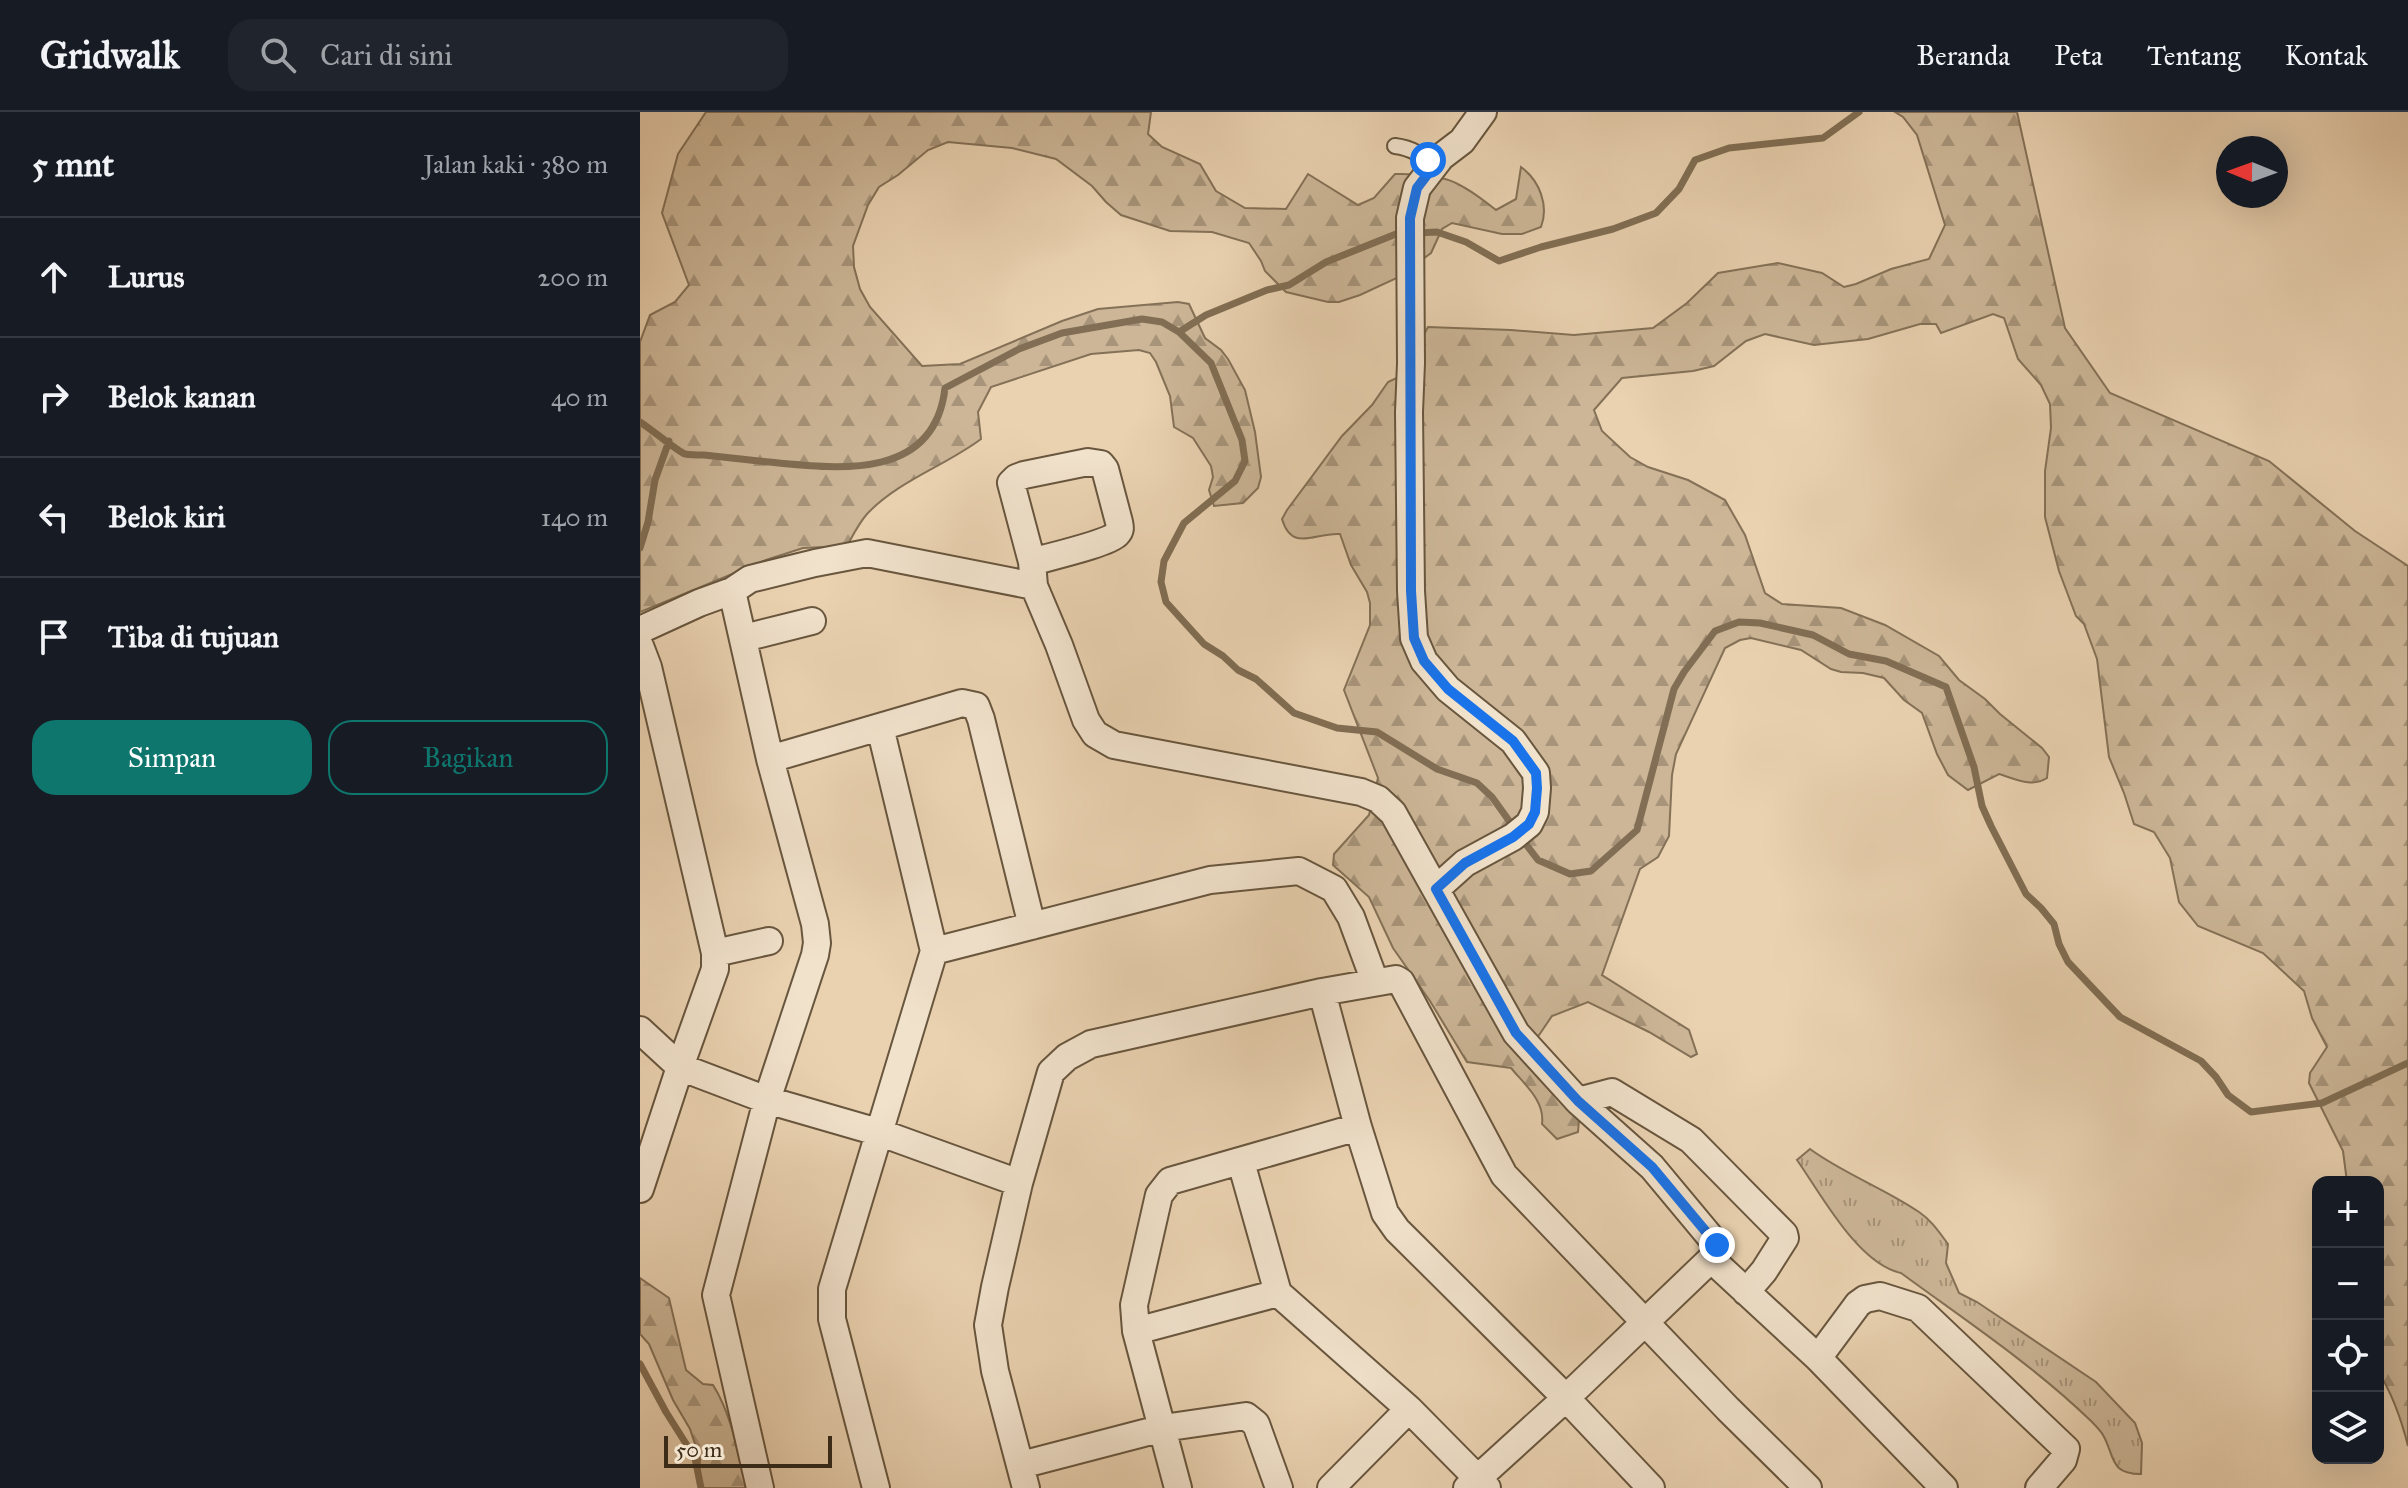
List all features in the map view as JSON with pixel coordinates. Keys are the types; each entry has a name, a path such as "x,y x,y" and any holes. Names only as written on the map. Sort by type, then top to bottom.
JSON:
{"street":[{"path":"1436,889 1465,863 1521,830 1535,812 1537,788 1536,773 1513,741 1448,689 1424,661 1414,638 1411,591 1410,218 1417,188 1441,157 1462,141 1483,112"},
{"path":"640,630 732,591 750,579 867,553 1033,574 1117,534 1119,522 1101,464 1088,462 1024,475 1011,483 1033,574 1086,720 1095,734 1114,745 1361,792 1378,799 1393,813 1516,1033 1578,1101 1661,1178 1717,1245 1711,1259 1477,1485 1409,1409 1278,1293 1241,1162"},
{"path":"732,591 770,759 815,924 817,943 767,1100 716,1295 760,1488"},
{"path":"744,638 812,621"},
{"path":"640,646 648,667 715,953 715,969 640,1189"},
{"path":"770,759 962,703 976,706 1032,926"},
{"path":"876,1488 832,1319 832,1289 934,951 880,727"},
{"path":"934,951 1210,880 1299,871 1334,889 1351,917 1375,982"},
{"path":"715,953 769,941"},
{"path":"1279,1488 1256,1424 1246,1416 1163,1428 1023,1476 995,1371 988,1325 995,1287 1019,1183 1051,1072 1067,1057 1091,1044 1322,992 1396,979 1401,982 1504,1175 1808,1488"},
{"path":"1322,992 1385,1213 1397,1230 1566,1398 1651,1488"},
{"path":"640,1030 680,1067 767,1100 881,1133 1019,1183"},
{"path":"1578,1101 1612,1092 1691,1140 1784,1234 1785,1238 1764,1271 1746,1292"},
{"path":"1178,1488 1136,1331 1134,1305 1159,1195 1170,1181 1358,1127"},
{"path":"1711,1259 1818,1358 1944,1488"},
{"path":"1136,1331 1278,1293"},
{"path":"1818,1358 1865,1299 1880,1296 1918,1308 2066,1449 2063,1460 2039,1488"},
{"path":"1331,1488 1409,1409"}],"lane":[{"path":"1395,146 1413,150 1433,167"}],"green space":[{"path":"706,112 1151,112 1148,134 1162,147 1200,164 1216,191 1245,208 1286,209 1308,174 1358,205 1374,198 1395,174 1412,174 1450,180 1496,210 1516,199 1521,167 1538,187 1544,211 1541,227 1522,234 1502,234 1452,223 1442,229 1431,253 1399,277 1360,295 1328,302 1286,292 1265,271 1249,243 1212,232 1170,231 1121,215 1092,186 1056,159 1012,148 948,142 928,150 879,187 868,205 853,246 860,289 870,307 922,366 960,364 1098,309 1178,302 1189,304 1205,338 1228,359 1245,390 1261,477 1258,488 1243,503 1214,506 1209,490 1213,477 1211,466 1193,438 1174,427 1170,396 1150,353 1139,350 1091,354 991,387 978,412 981,439 879,502 856,529 847,546 803,548 640,612 640,342 650,315 675,302 689,285 662,213 678,154"},
{"path":"1895,112 2017,112 2065,328 2110,393 2269,461 2355,531 2408,566 2408,1446 2396,1407 2384,1382 2384,1176 2346,1176 2343,1151 2309,1083 2310,1073 2327,1047 2312,1018 2304,991 2263,953 2198,926 2179,902 2170,858 2154,832 2134,824 2109,757 2097,659 2059,571 2045,517 2050,404 2041,385 2018,359 2004,318 1993,314 1941,333 1936,324 1920,324 1868,339 1814,345 1765,334 1746,341 1714,366 1622,378 1594,410 1602,431 1630,457 1648,467 1688,480 1725,500 1745,535 1765,593 1782,604 1841,608 1885,625 1939,656 1959,680 2042,748 2049,757 2047,778 2029,782 1999,774 1968,790 1948,775 1922,713 1904,700 1884,678 1831,669 1801,650 1751,638 1725,648 1676,754 1669,836 1658,857 1640,869 1602,975 1689,1030 1697,1054 1691,1057 1588,1002 1552,1016 1537,1038 1561,1094 1579,1120 1578,1132 1557,1139 1542,1124 1537,1101 1511,1068 1467,1062 1393,948 1369,897 1333,865 1334,854 1369,815 1378,778 1344,690 1370,625 1370,603 1340,534 1298,538 1286,529 1282,519 1342,436 1372,405 1388,382 1401,376 1428,327 1574,335 1653,328 1687,303 1718,273 1778,263 1822,273 1844,287 1929,259 1945,225 1917,135"},
{"path":"1810,1149 1923,1215 1948,1244 1946,1263 1959,1293 2096,1382 2135,1423 2142,1443 2141,1474 2118,1467 2099,1429 2046,1381 1901,1273 1885,1267 1870,1256 1842,1226 1797,1160"},
{"path":"640,1278 669,1298 686,1370 703,1384 713,1385 720,1397 734,1435 747,1488 699,1488 700,1459 690,1429 673,1400 649,1344 640,1334"}],"waterway":[{"path":"1179,332 1206,315 1267,290 1289,285 1326,262 1396,234 1437,232 1466,242 1499,261 1613,229 1656,213 1679,189 1695,160 1729,148 1823,138 1859,112"},
{"path":"640,422 685,454 816,466 874,464 900,456 921,441 937,419 945,388 1019,349 1062,333 1142,319 1162,322 1179,332 1211,363 1242,440 1245,461 1235,481 1184,523 1164,561 1161,582 1166,602 1204,644 1238,670 1256,679 1294,713 1337,728 1377,732 1437,769 1477,783 1492,797 1515,829"},
{"path":"640,548 655,480 669,441"},
{"path":"1522,839 1538,860 1570,874 1591,871 1637,830 1674,689 1715,631 1739,622 1760,623 1813,635 1849,654 1886,661 1946,687 1974,767 1982,806 2026,894 2054,924 2068,962 2120,1017 2201,1061 2228,1095 2251,1112 2322,1103 2408,1063"},
{"path":"640,1364 695,1458 701,1488"}],"route":[{"path":"1428,160 1433,167 1417,188 1410,218 1409,412 1414,638 1424,661 1448,689 1513,741 1536,773 1537,788 1535,812 1529,824 1513,837 1465,863 1436,889 1516,1033 1578,1101 1652,1167 1717,1245"}]}
